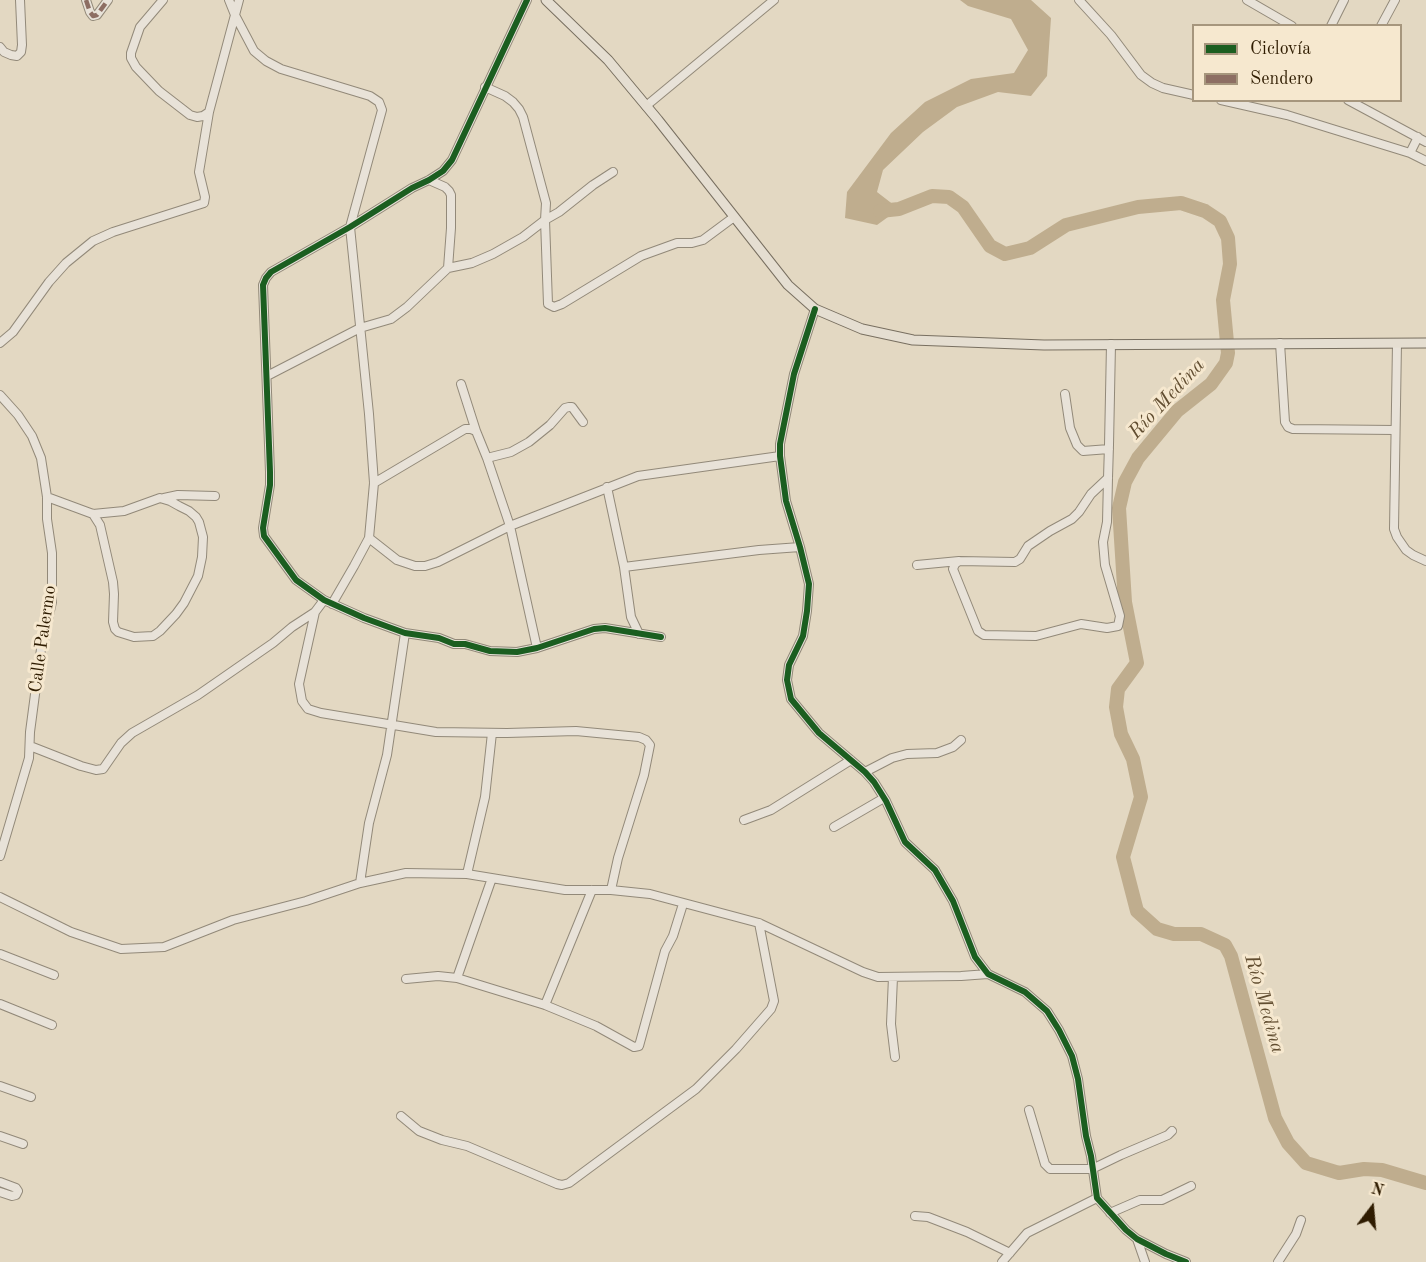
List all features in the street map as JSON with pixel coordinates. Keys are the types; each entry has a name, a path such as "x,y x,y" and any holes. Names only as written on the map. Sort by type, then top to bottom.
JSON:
{"main road":[{"path":"546,0 608,60 788,285 815,309 862,329 913,340 1044,345 1426,343"}],"street":[{"path":"0,46 11,55 17,56 21,52 20,0"},
{"path":"86,0 93,16 97,15 108,0"},
{"path":"163,0 140,27 131,58 136,67 159,91 190,115 197,117 209,112"},
{"path":"229,0 254,51 266,61 281,69 370,96 379,102 382,110 350,226 374,483 369,538 332,604"},
{"path":"0,343 13,332 49,282 66,263 93,241 113,232 204,203 205,197 199,172 209,112 239,0"},
{"path":"527,0 452,160 443,171 271,272 266,278 263,285 270,485 263,528 264,536 296,580 324,600 405,633 439,638 454,644 465,644 490,651 537,648 594,629 605,628 662,637"},
{"path":"646,106 774,0"},
{"path":"1079,0 1111,35 1141,75 1163,88 1192,95"},
{"path":"1247,0 1289,24"},
{"path":"1332,24 1344,0"},
{"path":"1382,24 1395,0"},
{"path":"485,87 513,102 523,117 546,203 548,304 554,307 562,304 641,256 677,243 703,240 734,217"},
{"path":"1230,102 1287,115 1410,153 1426,162"},
{"path":"1352,102 1426,142"},
{"path":"1410,153 1418,137"},
{"path":"267,376 360,328 392,319 448,268 471,263 493,254 523,237 613,172"},
{"path":"429,180 444,187 451,195 448,268"},
{"path":"815,309 794,374 780,444 786,501 808,584 803,636 789,665 787,680 789,690 792,699 819,733 865,772 884,798 905,842 935,870 952,902 975,957 988,975"},
{"path":"1280,343 1285,422 1288,427 1293,429 1395,430"},
{"path":"1397,343 1394,529 1406,550 1426,561"},
{"path":"958,561 953,569 978,632 984,635 1036,636 1082,624 1107,628 1118,626 1120,616 1105,565 1103,542 1107,522 1111,344"},
{"path":"461,384 510,526 537,648"},
{"path":"1065,394 1070,428 1077,445 1083,451 1109,449"},
{"name":"Calle Palermo","path":"0,395 18,415 32,436 41,458 52,553 52,602 41,649 30,732 29,758 0,856"},
{"path":"487,458 511,452 529,442 550,425 565,408 572,407 583,422"},
{"path":"374,483 465,429 476,431"},
{"path":"369,538 397,560 415,566 425,566 438,562 510,526 638,476 780,456"},
{"path":"917,565 958,561 1015,562 1020,560 1029,546 1072,519 1091,494 1108,478"},
{"path":"607,487 629,593 631,616 639,634"},
{"path":"47,497 93,514 124,511 160,498 178,495 216,496"},
{"path":"93,514 100,525 113,582 115,629 134,638 153,636 184,603 198,576 202,557 203,537 196,517 170,501 160,498"},
{"path":"624,567 800,547"},
{"path":"30,746 81,766 96,770 103,769 121,743 132,733 198,695 315,612 324,600"},
{"path":"315,612 299,684 302,701 308,709 436,732 576,731 639,737 646,740 650,745 644,775 618,858 611,890"},
{"path":"360,884 369,823 387,755 405,633"},
{"path":"468,874 484,797 492,733"},
{"path":"865,772 892,758 907,754 937,753 953,747 961,740"},
{"path":"744,820 771,810 851,760"},
{"path":"834,827 884,798"},
{"path":"0,897 71,932 121,949 164,947 233,920 360,884 406,873 468,874 565,890 611,890 650,894 759,923 878,977 988,975 1024,992 1047,1011 1072,1056 1078,1079 1097,1198 1137,1239 1186,1262"},
{"path":"457,978 492,878"},
{"path":"545,1005 592,890"},
{"path":"406,979 438,976 457,978 545,1005 596,1026 634,1047 639,1046 665,951 673,936 683,903"},
{"path":"401,1116 419,1131 467,1146 557,1184 569,1183 696,1089 736,1049 771,1009 774,1001 759,923"},
{"path":"0,954 54,975"},
{"path":"893,977 891,1024 896,1057"},
{"path":"0,1004 52,1025"},
{"path":"0,1086 32,1097"},
{"path":"1029,1110 1045,1164 1050,1169 1092,1169 1173,1131"},
{"path":"0,1136 23,1144"},
{"path":"0,1182 18,1191 12,1196 0,1192"},
{"path":"1110,1213 1140,1200 1162,1200 1191,1186"},
{"path":"1002,1262 1028,1233 1097,1198"},
{"path":"915,1216 928,1217 967,1232 1010,1253"},
{"path":"1278,1262 1302,1220"},
{"path":"1137,1239 1145,1262"}],"shaded area":[{"path":"960,0 1031,0 1051,18 1047,76 1031,96 998,92 957,107 923,132 883,170 877,192 899,209 877,225 845,218 847,192 891,133 925,102 971,79 1014,73 1028,50 1011,19 968,6"}],"waterway":[{"name":"Río Medina","path":"880,211 899,209 932,196 949,197 963,207 990,246 1005,254 1030,248 1066,225 1138,207 1181,203 1205,211 1220,221 1228,238 1230,264 1223,300 1228,353 1226,363 1211,384 1177,411 1138,458 1125,482 1119,508 1125,602 1137,663 1118,689 1116,707 1121,734 1133,759 1141,797 1123,857 1137,911 1157,929 1174,934 1201,934 1225,945 1231,956 1275,1118 1288,1143 1306,1163 1339,1173 1364,1169 1382,1170 1426,1183"}],"marked path":[{"path":"86,0 93,16 97,15 108,0"}],"cycle path":[{"path":"527,0 452,160 443,171 271,272 266,278 263,285 270,485 263,528 264,536 296,580 324,600 405,633 439,638 454,644 465,644 490,651 517,652 537,648 594,629 605,628 661,637"},
{"path":"815,309 794,374 780,444 786,501 809,584 803,636 789,665 787,680 791,699 819,733 874,782 886,801 905,842 935,870 953,901 975,957 988,974 1025,992 1047,1011 1059,1030 1072,1056 1078,1079 1097,1198 1137,1239 1186,1262"}]}
